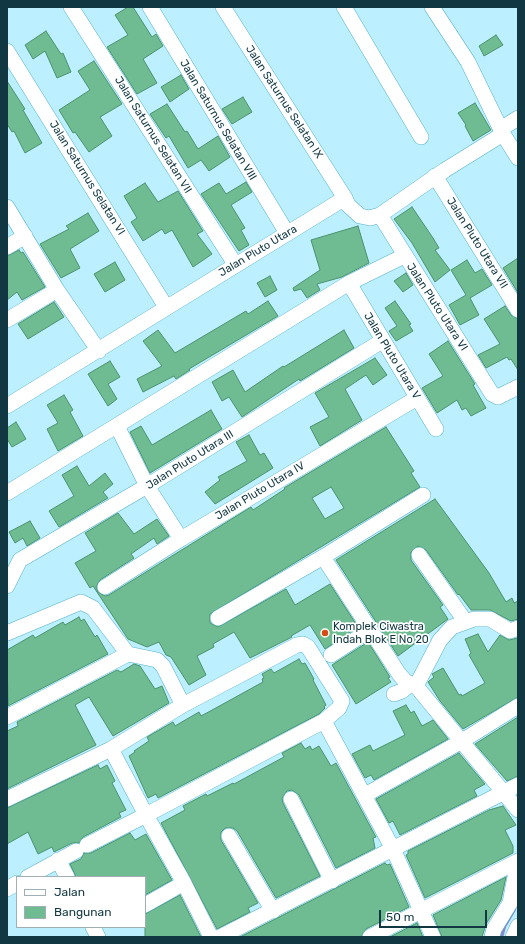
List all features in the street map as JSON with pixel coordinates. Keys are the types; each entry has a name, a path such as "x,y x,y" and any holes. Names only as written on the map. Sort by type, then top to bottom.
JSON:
{"street":[{"name":"Jalan Saturnus Selatan VII","path":"71,7 235,264"},
{"name":"Jalan Saturnus Selatan VIII","path":"150,7 287,233"},
{"name":"Jalan Saturnus Selatan IX","path":"223,7 346,198"},
{"path":"344,7 420,137"},
{"path":"432,7 468,62 502,131 518,158"},
{"name":"Jalan Saturnus Selatan VI","path":"7,51 166,307"},
{"path":"346,198 348,205 360,216 370,218 380,215 502,131 518,118"},
{"name":"Jalan Pluto Utara VII","path":"435,176 518,310"},
{"name":"Jalan Pluto Utara","path":"7,406 99,351 235,264 346,198"},
{"path":"7,207 57,290 99,351"},
{"name":"Jalan Pluto Utara VI","path":"380,215 404,256 495,397 498,398 518,387"},
{"path":"7,247 25,236"},
{"path":"7,493 349,284 404,256"},
{"name":"Jalan Pluto Utara V","path":"349,284 436,429"},
{"path":"7,320 57,290"},
{"name":"Jalan Pluto Utara III","path":"7,586 20,560 147,486 382,341"},
{"name":"Jalan Pluto Utara IV","path":"105,587 181,538 417,398"},
{"path":"117,426 147,486 181,538"},
{"path":"218,618 323,557 423,495"},
{"path":"419,555 465,621"},
{"path":"323,557 399,674 413,685 505,792 518,810"},
{"path":"7,633 80,602 93,608 128,654 161,662 183,705"},
{"path":"394,694 413,685 440,640 452,627 474,619 490,619 510,631 518,628"},
{"path":"331,655 370,630"},
{"path":"7,799 111,749 183,705 297,645 303,644 308,647 342,701 342,705 324,721 30,876"},
{"path":"7,718 128,654"},
{"path":"365,795 462,741 518,706"},
{"path":"324,721 393,849 433,937"},
{"path":"111,749 184,883 211,937"},
{"path":"220,937 518,785"},
{"path":"291,799 332,881"},
{"path":"229,836 273,911"},
{"path":"58,860 66,876"},
{"path":"370,937 518,861"},
{"path":"492,937 494,929 510,903 518,861"},
{"path":"146,903 184,883"},
{"path":"7,889 16,884"},
{"path":"513,937 518,926"}],"building":[{"path":"128,7 133,7 152,37 156,34 163,46 143,59 157,83 137,94 107,47 128,35 115,15"},
{"path":"46,31 61,54 63,53 71,72 57,78 45,51 33,59 25,45"},
{"path":"496,35 503,45 484,56 479,46"},
{"path":"94,61 122,104 100,117 112,136 89,152 75,132 73,133 59,110 90,90 78,71"},
{"path":"181,75 189,89 170,102 161,87"},
{"path":"7,81 25,109 23,110 42,143 25,153 14,131 12,132 7,124"},
{"path":"243,97 252,112 232,124 222,109"},
{"path":"475,103 491,130 473,141 465,126 466,125 458,113"},
{"path":"167,104 198,149 218,136 230,157 209,171 201,160 188,168 169,136 166,138 150,114"},
{"path":"246,182 252,192 231,205 245,228 241,230 249,245 239,251 201,194 219,183 226,194"},
{"path":"145,183 158,202 178,191 203,231 197,234 212,254 193,267 172,230 165,234 162,229 143,241 131,222 137,218 124,196"},
{"path":"412,207 439,248 435,250 450,270 435,282 412,243 394,219"},
{"path":"88,213 99,231 70,249 80,268 61,278 40,244 69,229 66,226"},
{"path":"358,226 369,263 342,277 317,284 320,290 307,298 301,289 294,291 293,288 320,270 311,240"},
{"path":"19,250 21,253 23,252 45,287 22,300 17,292 7,300 7,256"},
{"path":"518,258 518,293 503,268"},
{"path":"467,260 475,273 482,269 492,285 470,298 479,315 460,325 449,305 466,295 451,270"},
{"path":"115,262 125,280 105,292 94,274"},
{"path":"406,273 413,285 403,292 394,281"},
{"path":"270,276 277,290 265,297 257,283"},
{"path":"268,301 278,316 189,369 190,370 176,379 174,376 143,392 137,379 162,366 143,341 158,330 175,353 246,311 248,314"},
{"path":"395,301 411,324 409,325 413,331 396,341 389,331 397,326 385,308"},
{"path":"54,302 64,317 28,339 18,324"},
{"path":"505,306 511,315 518,319 518,370 511,359 509,360 507,357 486,368 478,355 500,344 484,319"},
{"path":"344,330 354,348 300,381 299,379 242,417 229,397 222,401 212,382 233,370 245,392 283,366 284,367"},
{"path":"448,341 475,384 473,385 486,408 471,416 466,408 462,410 457,400 437,413 422,388 443,376 429,354"},
{"path":"375,358 387,375 373,385 366,375 345,389 362,420 320,446 310,427 329,417 315,393"},
{"path":"110,361 120,377 108,384 117,399 108,406 88,374"},
{"path":"64,395 73,410 70,412 83,436 58,451 47,429 58,423 47,405"},
{"path":"211,410 222,429 150,473 130,432 141,426 152,445"},
{"path":"16,422 26,439 12,447 7,439 7,428"},
{"path":"386,427 414,471 411,473 420,487 210,614 210,623 218,627 286,589 295,605 330,584 358,627 325,649 310,625 291,636 292,637 250,658 234,632 213,644 214,647 197,656 206,675 189,685 171,657 166,655 159,642 147,647 128,639 93,586 90,588 75,563 96,551 85,533 118,513 134,534 157,519 169,536 157,544 154,538 131,554 134,558 100,580 96,587 98,592 105,596 109,595 251,507 253,510 285,489 284,488","holes":["331,487 344,508 325,519 312,498"]},
{"path":"249,435 260,455 264,453 273,468 215,504 205,492 220,480 218,477 247,461 236,442"},
{"path":"77,466 89,486 105,473 113,484 103,492 108,498 59,527 49,511 74,496 62,475"},
{"path":"435,499 489,573 506,602 512,598 514,603 518,601 518,619 511,621 490,610 471,610 459,594 458,595 426,550 418,546 411,552 411,560 443,605 440,607 448,619 398,656 336,560"},
{"path":"30,521 40,538 27,546 23,538 15,543 9,532"},
{"path":"79,617 81,621 84,619 95,637 97,635 108,654 8,706 7,650 33,635 35,638 63,622 65,625"},
{"path":"478,634 488,652 500,635 509,640 518,638 518,697 463,729 440,701 428,682 434,677 432,674 443,668 459,695 461,694 462,696 485,683 469,655 471,653 465,639"},
{"path":"368,642 390,677 388,678 391,682 356,704 332,665"},
{"path":"299,659 302,664 305,663 326,705 319,714 158,798 156,794 148,798 129,756 149,741 147,737 173,722 175,726 199,712 201,716 263,682 262,679 264,678 262,674 271,669 274,673"},
{"path":"134,664 140,666 155,689 162,686 169,703 113,736 89,697 75,705 96,745 7,789 7,731 18,726 17,722 117,670 121,672"},
{"path":"406,705 411,713 414,711 422,726 433,720 448,739 374,780 371,775 365,778 352,754 370,745 373,751 405,735 393,711"},
{"path":"518,717 518,776 507,781 475,744"},
{"path":"301,743 305,749 310,746 312,750 319,746 331,766 336,763 376,837 373,838 375,848 336,868 299,795 292,790 287,791 282,798 283,803 320,876 276,898 237,831 233,828 225,828 221,832 221,840 258,903 248,908 250,912 217,929 161,823 185,810 183,806 206,794 207,796 233,783 234,784 284,757 282,753"},
{"path":"459,753 485,784 474,790 477,796 400,835 393,821 389,823 376,799"},
{"path":"98,765 100,769 107,765 115,781 112,783 126,810 119,813 121,817 83,837 79,843 72,843 54,852 52,847 38,854 28,832 7,844 7,808"},
{"path":"503,806 516,825 505,830 513,846 513,853 425,898 406,855 408,854 408,851 489,810"},
{"path":"130,833 135,840 146,834 172,880 146,894 146,876 76,876 70,864 81,859 84,853 91,853"},
{"path":"385,863 387,865 390,864 409,907 366,929 361,937 240,937"},
{"path":"506,877 501,900 486,924 482,937 442,937 433,915"},
{"path":"180,895 201,937 145,937 146,913"},
{"path":"417,923 423,937 390,937"}],"waterway":[{"path":"501,937 504,926 514,909"}],"place":[{"name":"Komplek Ciwastra Indah Blok E No 20","path":"325,633"}]}
